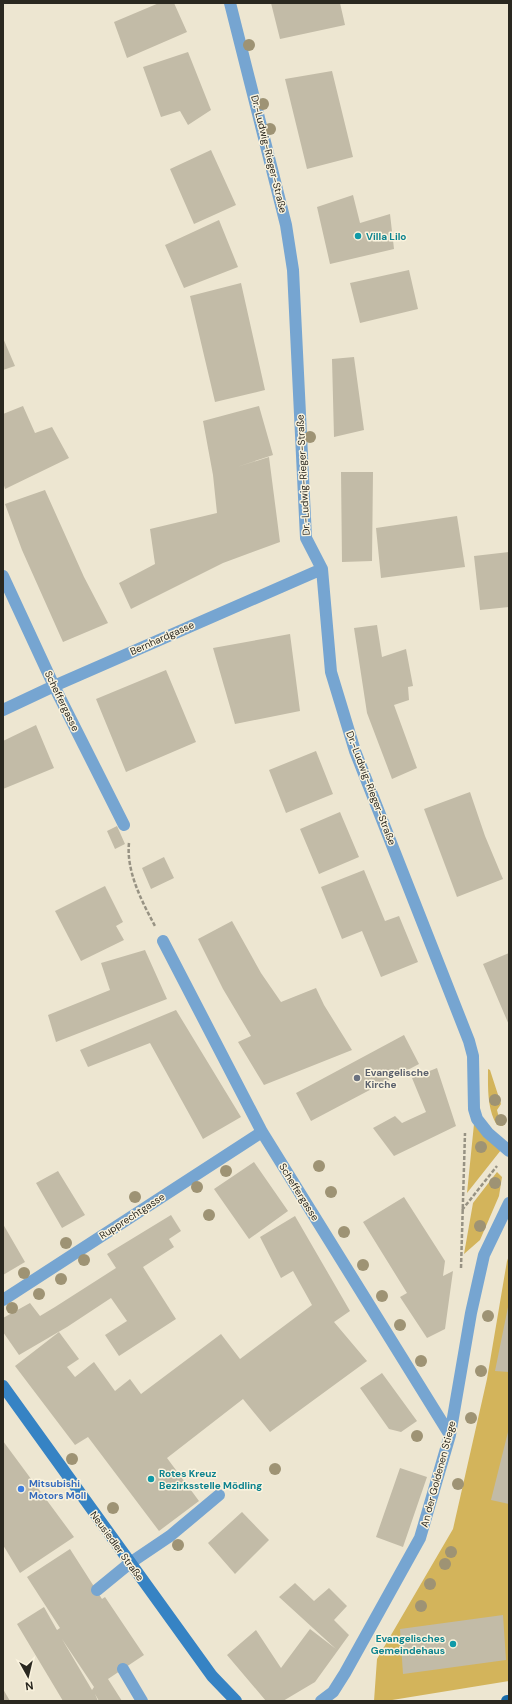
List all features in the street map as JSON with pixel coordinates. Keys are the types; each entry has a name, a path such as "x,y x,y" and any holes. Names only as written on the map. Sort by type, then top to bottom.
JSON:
{"main road":[{"name":"Neusiedler Straße","path":"3,1386 212,1676 236,1701"}],"street":[{"name":"Dr.-Ludwig-Rieger-Straße","path":"230,3 286,225 292,270 306,538 322,569 331,672 356,751 470,1041 473,1056 474,1109 477,1120 488,1133 509,1151"},
{"name":"Bernhardgasse","path":"3,710 54,686 322,569"},
{"name":"Scheffergasse","path":"3,576 54,686 124,825"},
{"name":"Scheffergasse","path":"162,941 262,1132 450,1435"},
{"name":"Rupprechtgasse","path":"3,1300 262,1132"},
{"name":"An der Goldenen Stiege","path":"321,1701 333,1692 345,1673 420,1538 450,1435 471,1313 484,1255 509,1203"},
{"path":"97,1590 130,1563 170,1536 219,1495"},
{"path":"123,1669 142,1701"}],"path":[{"path":"124,825 129,839 128,852 139,895 162,941"},
{"path":"460,1271 465,1127 474,1109"},
{"path":"462,1210 509,1151"}],"shaded area":[{"path":"488,1069 490,1070 501,1104 497,1110 499,1118 506,1118 503,1126 497,1125 491,1112"},
{"path":"474,1124 501,1150 467,1193"},
{"path":"497,1172 502,1177 499,1196 480,1240 464,1254 473,1203"},
{"path":"509,1256 509,1681 386,1701 374,1701 377,1659 453,1529 487,1379"}],"building":[{"path":"159,3 174,3 187,32 127,58 114,22"},
{"path":"271,3 340,3 345,25 280,39"},
{"path":"188,52 211,110 188,125 180,111 161,117 143,67"},
{"path":"332,71 353,157 307,169 285,79"},
{"path":"211,150 236,205 194,224 170,169"},
{"name":"Villa Lilo","path":"353,195 360,223 390,214 394,249 330,264 317,207"},
{"path":"219,220 238,267 184,288 165,245"},
{"path":"409,270 418,309 360,323 350,283"},
{"path":"241,283 265,390 215,402 190,296"},
{"path":"3,338 15,366 3,370"},
{"path":"354,357 364,430 334,437 332,359"},
{"path":"23,406 35,433 52,427 69,458 5,489 3,482 3,414"},
{"path":"259,406 273,455 237,467 269,457 280,542 223,563 131,609 119,583 155,564 150,529 217,513 213,475 203,421"},
{"path":"341,472 373,472 372,561 342,562"},
{"path":"45,490 84,577 108,623 63,642 22,550 5,504"},
{"path":"457,516 465,567 381,578 376,528"},
{"path":"509,552 509,607 480,610 474,556"},
{"path":"377,625 382,657 406,649 413,686 408,687 409,700 394,705 417,768 392,779 367,713 354,628"},
{"path":"290,634 300,711 235,724 213,648"},
{"path":"166,670 196,742 126,772 96,699"},
{"path":"36,725 54,768 3,789 3,741"},
{"path":"316,751 333,794 286,813 269,770"},
{"path":"470,792 485,836 503,879 457,897 424,809"},
{"path":"340,812 359,857 319,874 300,829"},
{"path":"117,826 125,844 115,849 107,831"},
{"path":"164,857 174,878 151,889 142,868"},
{"path":"364,870 385,921 399,916 418,962 381,977 362,931 342,939 321,887"},
{"path":"105,886 123,922 116,926 124,940 81,961 55,911"},
{"path":"232,921 261,973 281,1002 316,988 324,1005 352,1050 264,1085 238,1042 251,1036 223,989 198,939"},
{"path":"145,950 167,999 56,1042 48,1015 110,990 101,963"},
{"path":"509,953 509,1025 483,964"},
{"path":"176,1010 241,1117 203,1139 150,1043 88,1067 80,1050"},
{"name":"Evangelische Kirche","path":"404,1035 419,1064 311,1121 296,1093"},
{"path":"437,1068 456,1126 394,1156 373,1128 395,1116 402,1123 426,1112 412,1078"},
{"path":"254,1162 288,1211 249,1239 214,1189"},
{"path":"58,1171 85,1215 62,1228 36,1183"},
{"path":"404,1197 445,1261 443,1276 453,1271 445,1329 427,1338 400,1297 407,1293 363,1222"},
{"path":"171,1215 181,1231 169,1239 174,1247 143,1267 176,1319 119,1356 105,1335 127,1321 111,1298 67,1327 19,1355 3,1332 3,1318 30,1303 40,1316 55,1307 116,1268 107,1254"},
{"path":"295,1216 350,1311 334,1322 367,1361 270,1432 243,1399 167,1458 199,1501 159,1531 88,1437 75,1445 15,1366 59,1332 79,1359 67,1367 75,1377 94,1362 115,1391 130,1379 141,1394 221,1334 240,1359 312,1305 293,1271 281,1278 260,1237"},
{"path":"3,1224 25,1262 3,1275"},
{"path":"508,1307 509,1372 495,1371"},
{"path":"382,1373 417,1421 401,1432 389,1429 360,1388"},
{"path":"509,1432 509,1504 491,1500"},
{"name":"Mitsubishi Motors Moll","path":"3,1441 74,1537 20,1573 3,1545"},
{"path":"400,1468 427,1477 403,1547 376,1537"},
{"path":"242,1512 269,1540 235,1574 208,1543"},
{"path":"70,1549 102,1599 105,1597 144,1655 108,1679 122,1701 99,1701 95,1694 98,1701 63,1701 17,1624 44,1607 57,1630 60,1628 27,1577","holes":["62,1639 94,1687 92,1690"]},
{"path":"295,1583 314,1601 329,1588 347,1606 334,1620 349,1635 315,1682 283,1701 266,1701 227,1655 256,1630 281,1668 310,1629 336,1649 279,1597"},
{"name":"Evangelisches Gemeindehaus","path":"503,1615 506,1660 403,1674 400,1629"},
{"path":"3,1689 10,1701 3,1701"}],"place":[{"name":"Villa Lilo","path":"358,236"},
{"name":"Evangelische Kirche","path":"357,1078"},
{"name":"Rotes Kreuz Bezirksstelle Mödling","path":"151,1479"},
{"name":"Mitsubishi Motors Moll","path":"21,1489"},
{"name":"Evangelisches Gemeindehaus","path":"453,1644"}]}
